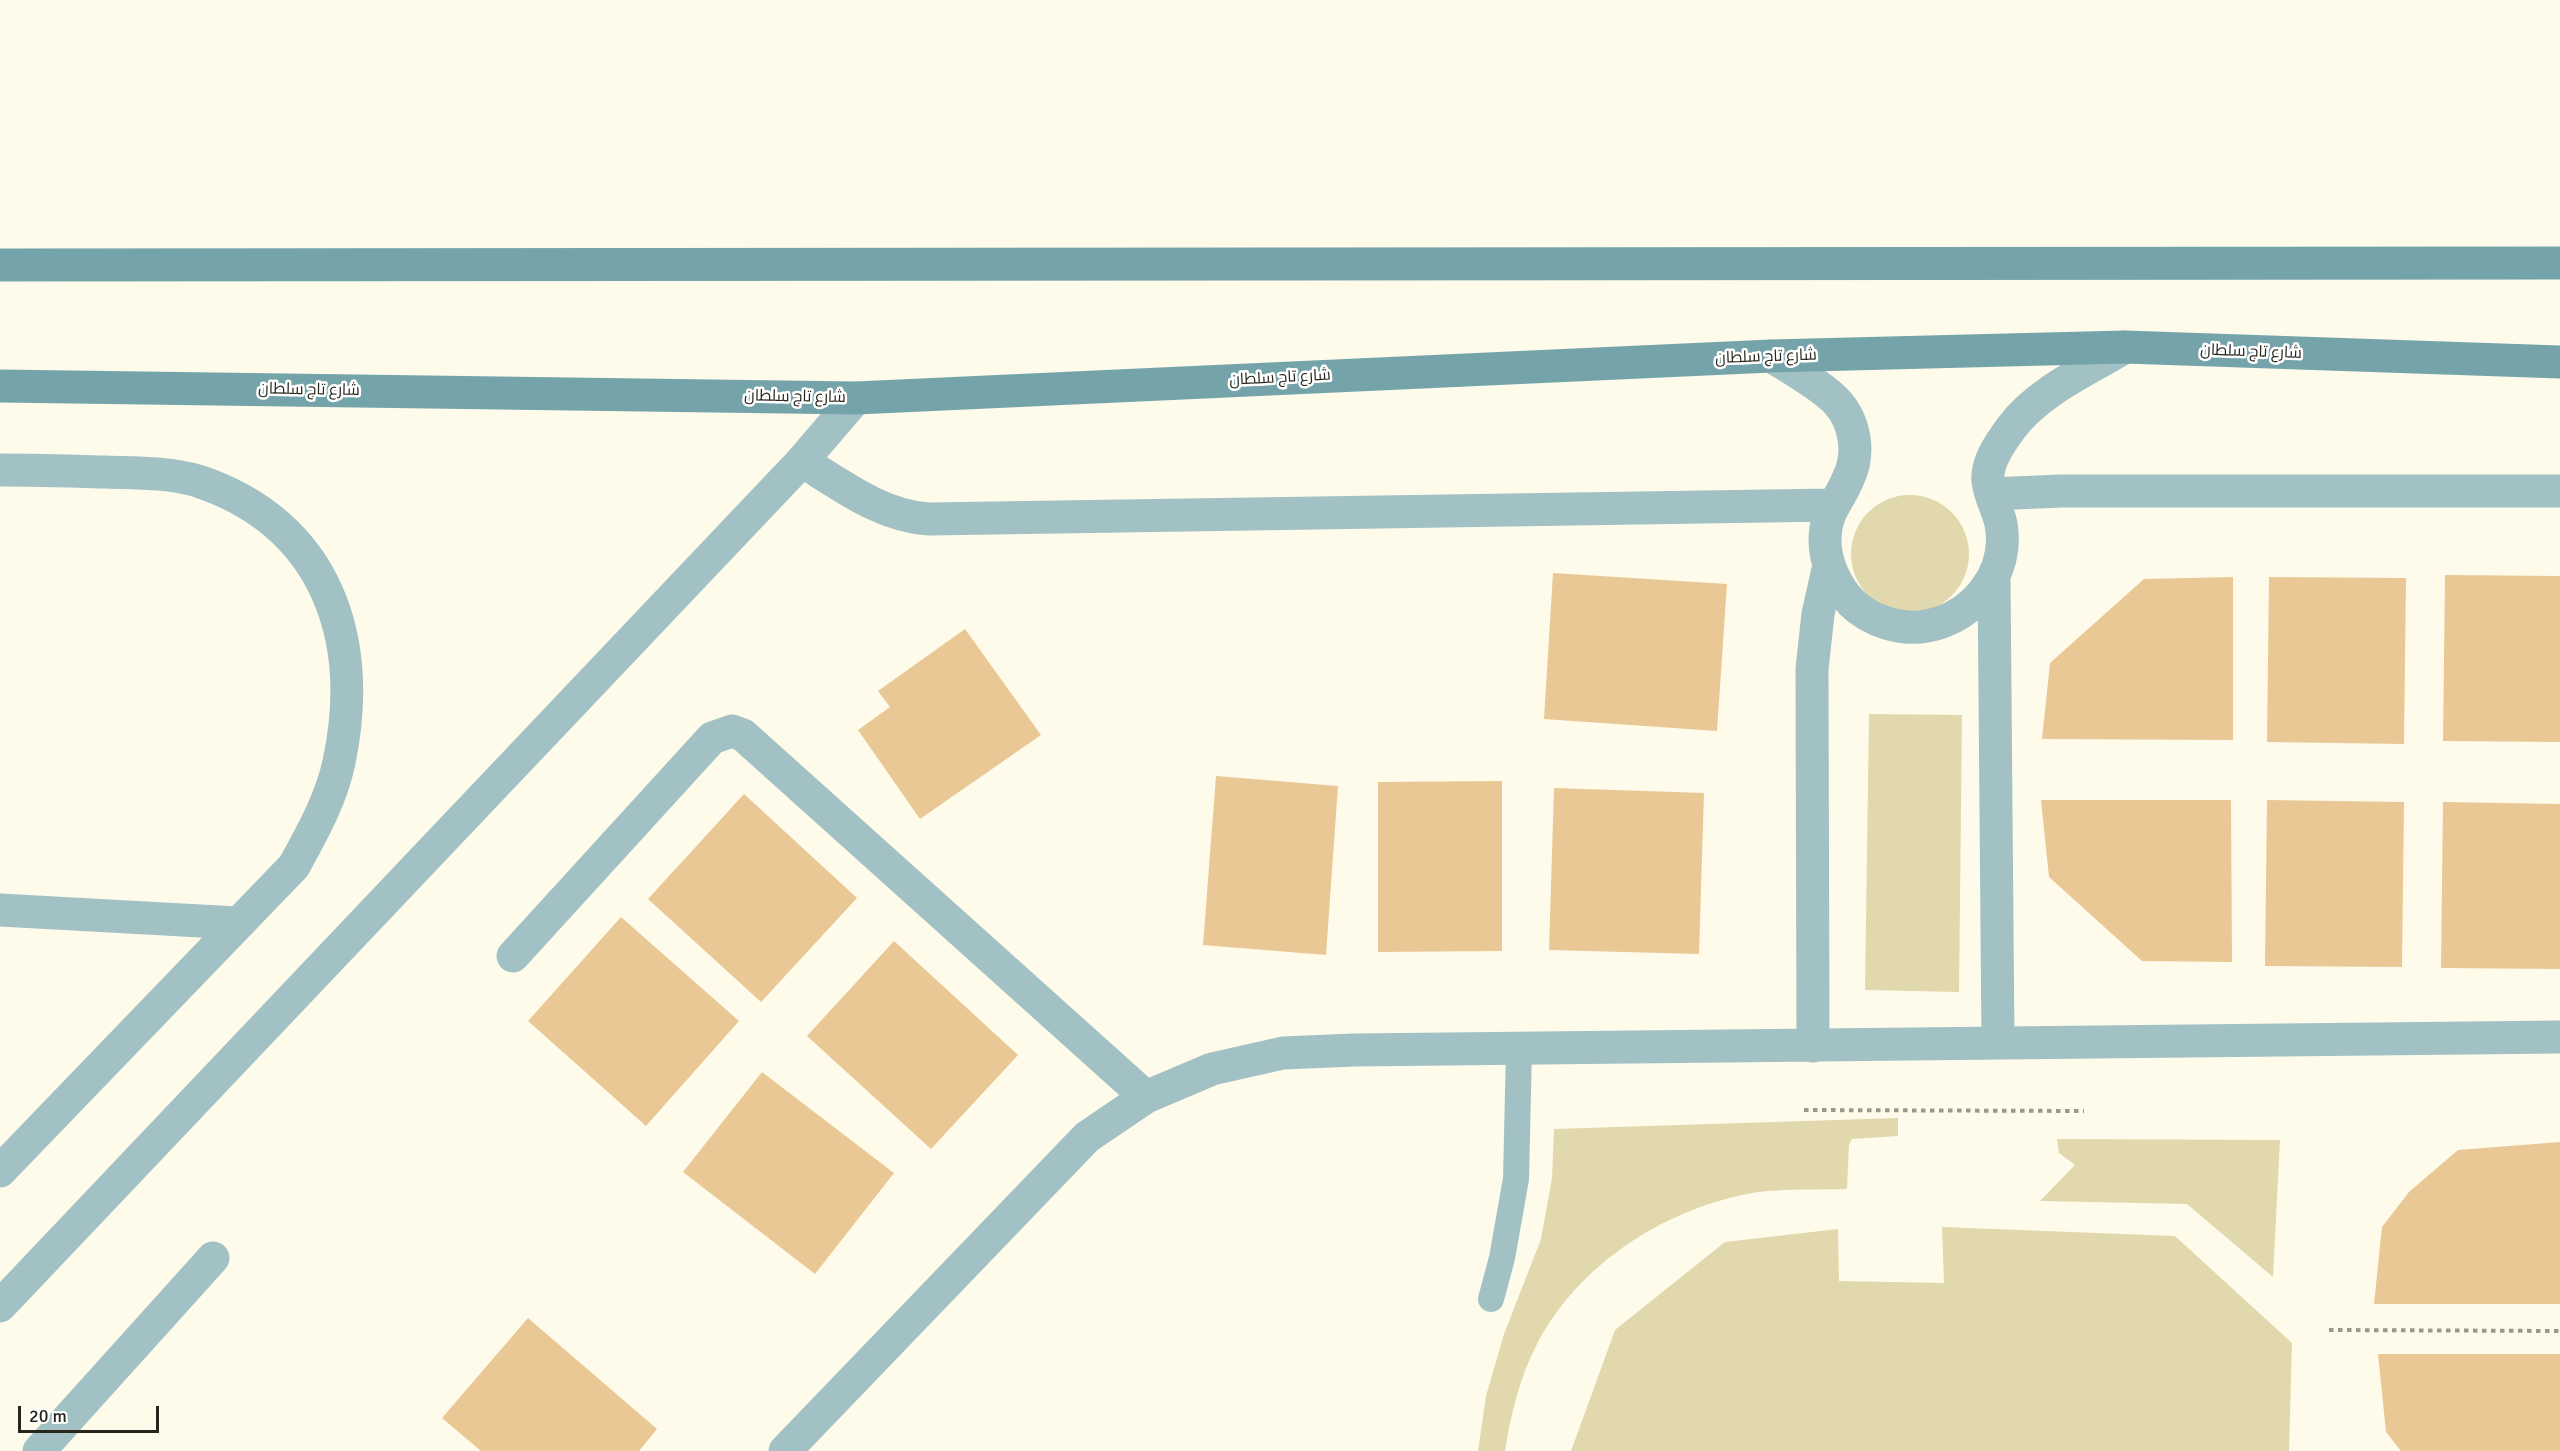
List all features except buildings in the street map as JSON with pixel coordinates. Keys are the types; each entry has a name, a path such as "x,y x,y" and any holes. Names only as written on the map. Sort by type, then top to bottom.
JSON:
{"main road":[{"path":"0,265 2560,263"},
{"name":"شارع تاج سلطان","path":"0,386 856,398 1771,356 2126,347 2560,362"}],"street":[{"path":"1998,1043 1994,577 2002,543 2001,526 1987,480 1991,460 2016,422 2038,401 2126,347"},
{"path":"1771,356 1838,403 1854,435 1855,454 1852,472 1844,489 1832,505 1826,524 1825,545 1829,565 1837,583 1852,603 1871,616 1894,625 1917,628 1941,623 1962,613 1980,597 1994,577"},
{"path":"0,1306 802,461 856,398"},
{"path":"802,461 879,506 911,518 929,519 1832,505"},
{"path":"0,470 158,473 197,481 235,496 268,517 297,545 320,578 337,614 346,653 347,708 338,764 321,817 294,866 0,1171"},
{"path":"1992,494 2061,491 2560,491"},
{"path":"1813,1047 1812,669 1814,641 1829,565"},
{"path":"513,957 712,738 732,731 743,735 1146,1097"},
{"path":"0,910 237,923"},
{"path":"785,1451 1087,1137 1146,1097 1212,1069 1283,1053 1354,1050 1813,1047 2560,1037"},
{"path":"39,1451 213,1258"}],"lane":[{"path":"1491,1299 1502,1258 1516,1179 1519,1048"}],"path":[{"path":"1804,1110 2084,1111"},
{"path":"2329,1330 2560,1331"}],"shaded area":[{"path":"1910,495 1933,499 1952,512 1965,531 1969,554 1965,577 1952,596 1933,609 1910,613 1887,609 1868,596 1855,577 1851,554 1855,531 1868,512 1887,499"},
{"path":"1869,714 1962,715 1959,992 1865,990"},
{"path":"1898,1118 1898,1136 1852,1139 1849,1145 1847,1189 1771,1191 1715,1202 1684,1213 1655,1228 1626,1245 1600,1265 1576,1288 1538,1342 1517,1395 1505,1451 1478,1451 1486,1396 1504,1334 1541,1239 1552,1178 1554,1129"},
{"path":"2057,1139 2280,1140 2273,1277 2187,1204 2040,1201 2075,1165 2059,1153"},
{"path":"1942,1227 2175,1236 2292,1343 2289,1451 1571,1451 1615,1330 1725,1242 1838,1229 1839,1281 1944,1283"}]}
